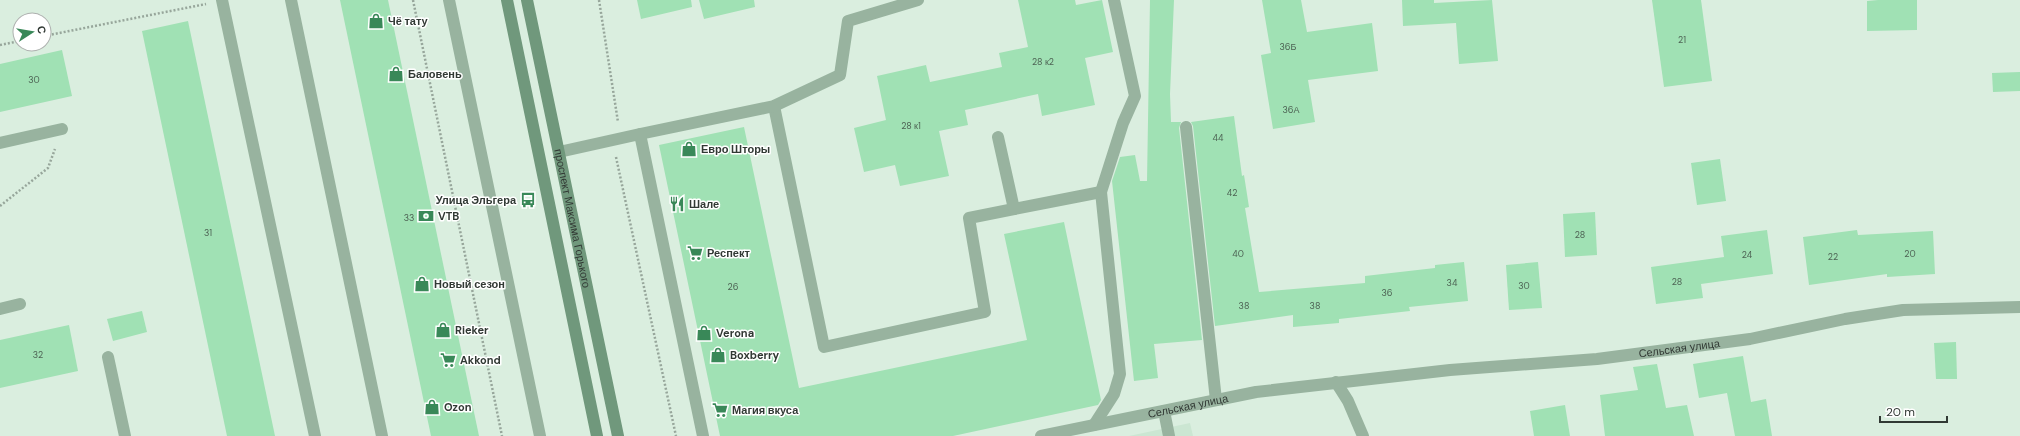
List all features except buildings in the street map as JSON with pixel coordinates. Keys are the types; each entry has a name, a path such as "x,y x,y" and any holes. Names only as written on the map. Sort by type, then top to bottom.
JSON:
{"main road":[{"name":"проспект Максима Горького","path":"507,0 597,436"},
{"name":"проспект Максима Горького","path":"527,0 618,436"}],"street":[{"path":"222,0 315,436"},
{"path":"291,0 382,436"},
{"path":"449,0 540,436"},
{"path":"559,152 774,106 840,75 848,21 918,0"},
{"path":"1094,425 1114,394 1120,374 1101,192 1123,123 1135,96 1114,0"},
{"path":"774,106 824,347 985,312 969,218 1101,192"},
{"path":"1186,127 1216,400"},
{"path":"0,143 62,129"},
{"path":"640,134 703,436"},
{"path":"998,137 1014,209"},
{"path":"0,309 20,304"},
{"name":"Сельская улица","path":"1041,436 1256,392 1450,370 1597,359 1750,339 1845,319 1903,310 2020,307"},
{"path":"108,357 126,436"},
{"path":"1336,382 1348,401 1363,436"},
{"path":"1164,411 1169,436"}],"path":[{"path":"413,0 502,436"},
{"path":"599,0 618,129"},
{"path":"52,34 208,4"},
{"path":"0,45 12,43"},
{"path":"0,206 48,168 62,129"},
{"path":"615,150 676,436"}],"shaded area":[{"path":"1190,423 1193,436 1129,436"}],"place":[{"name":"Чё тату","path":"376,21"},
{"name":"Баловень","path":"396,74"},
{"name":"Евро Шторы","path":"689,149"},
{"name":"Улица Эльгера","path":"528,200"},
{"name":"Шале","path":"677,204"},
{"name":"VTB","path":"426,216"},
{"name":"Респект","path":"695,253"},
{"name":"Новый сезон","path":"422,284"},
{"name":"Rieker","path":"443,330"},
{"name":"Verona","path":"704,333"},
{"name":"Boxberry","path":"718,355"},
{"name":"Akkond","path":"448,360"},
{"name":"Ozon","path":"432,407"},
{"name":"Магия вкуса","path":"720,410"}]}
